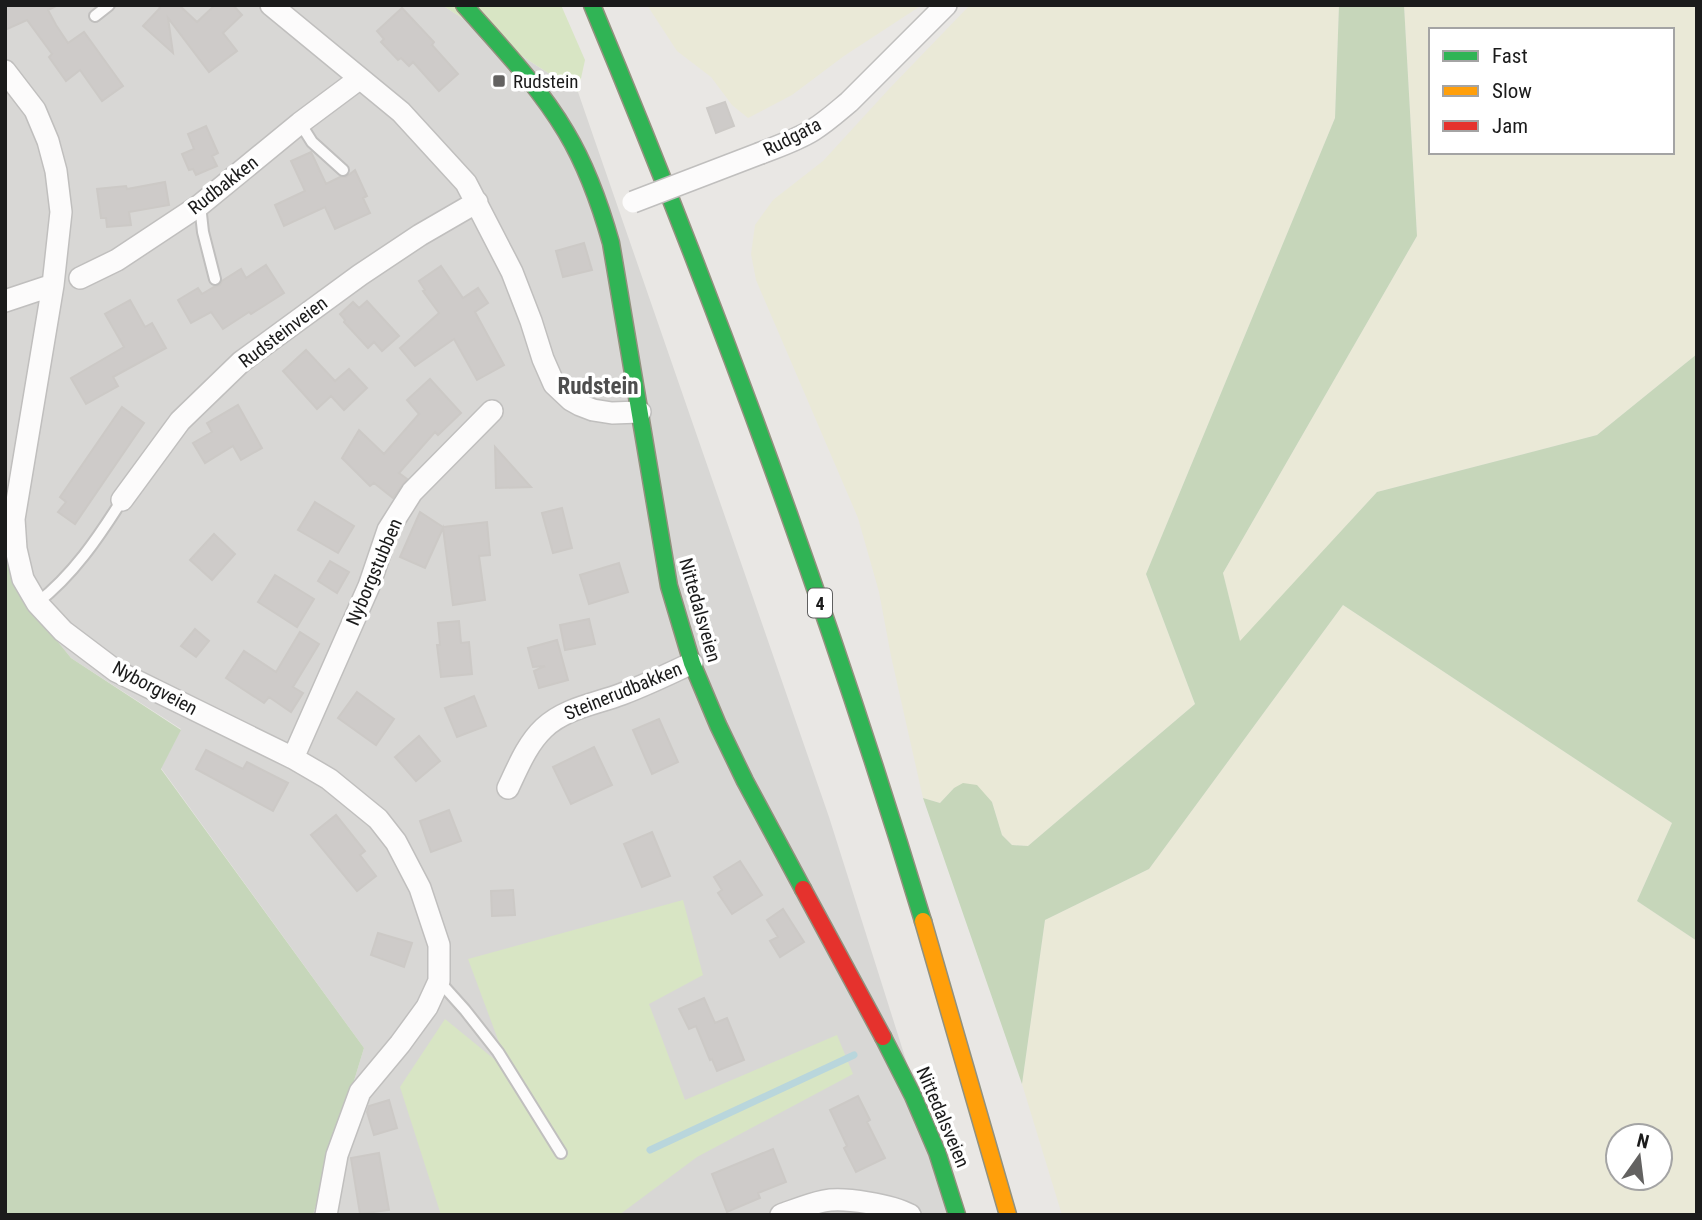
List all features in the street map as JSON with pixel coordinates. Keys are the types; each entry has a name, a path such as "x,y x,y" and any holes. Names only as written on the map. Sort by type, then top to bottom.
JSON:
{"main road":[{"name":"Nittedalsveien","path":"464,5 558,119 581,159 611,243 669,586 692,663 745,781 914,1096 937,1152 957,1215"},
{"name":"4","path":"592,5 653,153 803,552 907,868 1009,1215"},
{"path":"682,172 691,195"}],"street":[{"path":"271,5 401,112 466,183 512,272 554,384 571,400 593,410 612,413 640,412"},
{"name":"Rudgata","path":"602,212 761,153 813,130 849,102 946,5"},
{"name":"Nyborgveien","path":"5,71 35,110 48,141 56,171 61,212 52,285 14,519 16,549 23,579 37,603 63,631 116,671 293,758 329,779 360,803 378,819 396,842 420,888 439,945 439,981 427,1007 360,1092 337,1155 326,1215"},
{"name":"Rudbakken","path":"80,278 117,260 200,205 300,123 359,79"},
{"name":"Rudsteinveien","path":"122,500 180,421 242,362 360,275 420,235 477,202"},
{"path":"5,301 52,285"},
{"name":"Nyborgstubben","path":"293,758 369,586 388,530 412,492 492,411"},
{"name":"Steinerudbakken","path":"508,788 525,752 542,729 557,718 692,663"},
{"path":"781,1215 824,1201 838,1200 891,1206 910,1215"}],"lane":[{"path":"95,16 109,5"},
{"path":"300,123 312,142 343,170"},
{"path":"200,205 203,232 215,279"},
{"path":"37,603 83,558 122,500"},
{"path":"439,981 498,1052 561,1153"}],"shaded area":[{"path":"5,5 442,5 578,92 829,817 955,1215 313,1215 364,1048 161,768 181,729 71,658 33,611 5,547"}],"green space":[{"path":"442,5 561,5 585,60 578,92"},
{"path":"647,5 922,5 844,56 792,95 748,118 732,105 711,77 677,51"},
{"path":"970,5 1339,5 1335,118 1146,574 1195,704 1028,846 1012,845 1002,835 992,802 954,788 940,803 923,798 879,592 858,518 756,280 751,254 755,225 773,200 823,161"},
{"path":"1339,5 1404,5 1417,236 1223,573 1240,641 1377,492 1597,435 1697,354 1697,941 1637,901 1672,823 1343,605 1149,869 1045,920 1022,1084 923,798 940,803 954,788 963,783 977,785 992,802 1002,835 1012,845 1028,846 1195,704 1146,574 1335,118"},
{"path":"1404,5 1697,5 1697,354 1597,435 1377,492 1240,642 1223,573 1417,236"},
{"path":"5,547 33,611 71,658 181,730 161,769 364,1048 313,1215 5,1215"},
{"path":"1343,605 1672,823 1637,901 1697,941 1697,1215 1062,1215 1022,1084 1045,920 1149,869"},
{"path":"683,900 703,975 649,1004 685,1100 837,1035 853,1074 697,1157 619,1215 441,1215 400,1087 445,1019 510,1072 468,959"}],"building":[{"path":"5,5 58,5 48,10 68,43 84,32 123,86 102,101 80,70 66,81 49,57 52,54 27,20 5,30"},
{"path":"158,5 179,5 197,22 215,5 233,5 242,15 223,33 237,51 209,72 168,18 173,53 143,26 160,8"},
{"path":"402,8 434,42 432,45 458,74 439,91 413,62 409,66 401,58 398,60 381,42 384,39 377,31"},
{"path":"725,102 734,126 716,133 707,108"},
{"path":"206,126 218,153 212,156 217,166 196,175 193,169 189,170 182,154 194,149 188,134"},
{"path":"311,152 326,184 346,177 355,170 367,196 363,198 370,213 335,229 325,207 284,226 275,205 305,191 291,161"},
{"path":"165,182 169,205 129,212 131,225 107,227 106,218 101,218 97,189 126,186 127,189"},
{"path":"584,243 592,270 563,277 556,251"},
{"path":"266,265 284,293 223,329 211,312 191,323 178,300 198,288 202,294 220,285 241,269 246,278"},
{"path":"441,266 463,298 478,288 488,303 475,312 504,365 477,380 454,339 415,366 400,348 439,313 419,281"},
{"path":"130,300 145,327 152,323 166,348 113,377 118,386 86,404 71,378 124,347 105,314"},
{"path":"367,301 399,336 382,351 374,342 368,348 340,314 353,302 359,308"},
{"path":"306,350 335,381 349,369 367,388 344,410 331,396 317,409 283,371"},
{"path":"430,379 461,413 438,435 435,432 399,473 407,479 393,498 374,483 370,486 342,458 359,430 384,454 419,414 407,400"},
{"path":"238,405 262,448 241,460 233,446 205,463 193,443 212,432 207,423"},
{"path":"122,407 144,423 75,524 58,512 66,502 60,497"},
{"path":"495,447 531,487 496,488"},
{"path":"315,502 354,526 338,553 298,530"},
{"path":"562,508 572,548 553,553 542,513"},
{"path":"420,512 443,527 487,522 490,555 479,556 485,600 453,605 443,528 425,568 400,557"},
{"path":"214,534 235,554 212,580 190,560"},
{"path":"330,561 349,572 337,593 318,581"},
{"path":"619,563 628,592 589,604 580,575"},
{"path":"275,575 314,599 297,627 258,602"},
{"path":"589,619 595,644 565,650 560,625"},
{"path":"459,621 461,643 469,642 472,674 441,677 437,645 440,645 438,623"},
{"path":"195,629 209,641 196,657 181,646"},
{"path":"300,632 319,644 293,687 303,693 291,712 269,697 264,703 226,678 244,651 276,672"},
{"path":"557,640 568,680 539,688 534,671 545,666 533,667 528,648"},
{"path":"357,692 394,719 376,745 338,718"},
{"path":"474,696 486,726 457,737 445,708"},
{"path":"659,719 678,762 652,774 633,730"},
{"path":"419,736 440,761 416,781 395,757"},
{"path":"594,747 612,785 571,804 553,767"},
{"path":"206,750 243,769 247,762 288,783 273,811 196,769"},
{"path":"449,810 461,841 431,852 420,821"},
{"path":"336,815 365,851 360,855 376,876 357,891 311,835"},
{"path":"652,832 670,876 642,887 624,844"},
{"path":"740,861 762,895 732,914 718,893 722,890 714,877"},
{"path":"513,890 515,915 492,916 491,891"},
{"path":"783,909 804,942 780,957 770,941 778,937 767,920"},
{"path":"378,933 412,943 404,967 371,955"},
{"path":"704,998 715,1023 727,1018 744,1060 717,1071 696,1026 689,1029 679,1009"},
{"path":"858,1096 870,1120 867,1122 885,1158 856,1172 830,1110"},
{"path":"389,1100 397,1128 374,1135 367,1112 369,1106"},
{"path":"773,1149 786,1182 758,1193 760,1198 727,1212 712,1174"},
{"path":"379,1153 389,1210 360,1214 351,1158"}],"waterway":[{"path":"650,1150 854,1055"}],"traffic: fast":[{"path":"464,5 543,98 574,145 592,186 611,243 669,586 692,663 745,781 803,889"},
{"path":"592,5 683,231 769,459 849,689 923,921"},
{"path":"883,1037 937,1152 957,1215"}],"traffic: slow":[{"path":"923,921 1008,1215"}],"traffic: jam":[{"path":"803,889 883,1037"}],"place":[{"name":"Rudstein","path":"499,81"}],"district":[{"name":"Rudstein","path":"598,386"}]}
